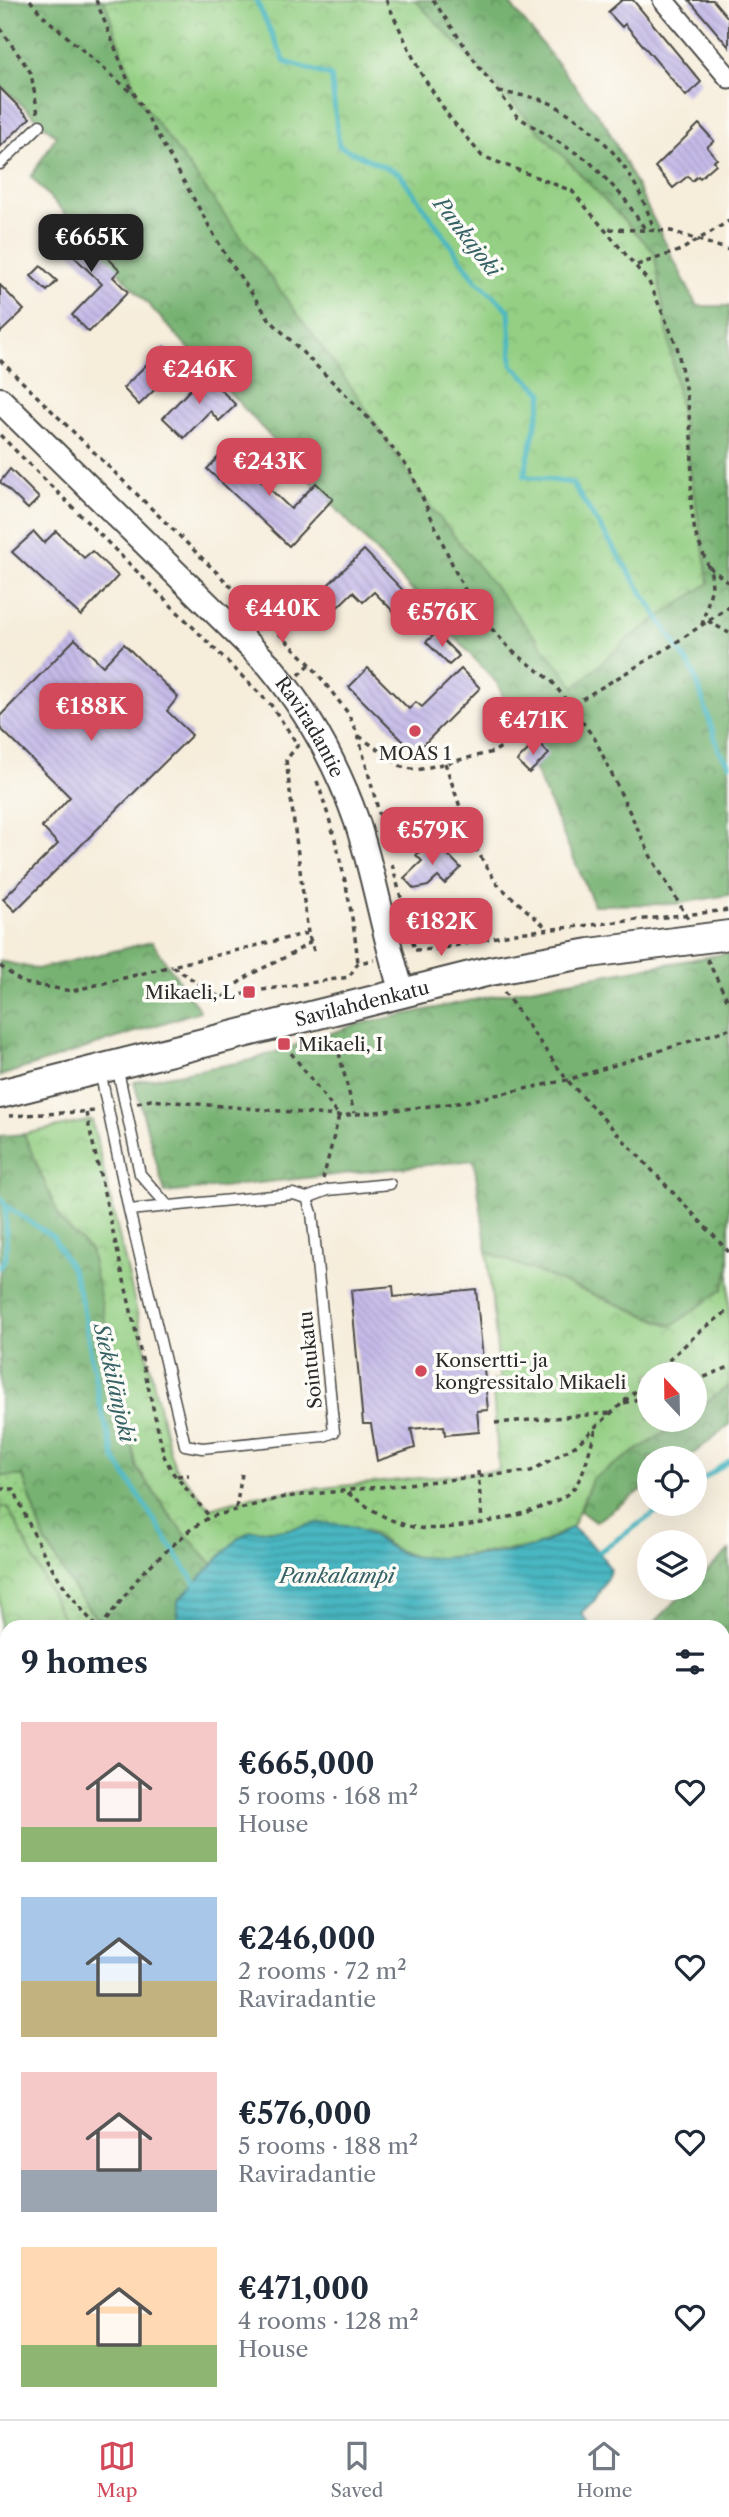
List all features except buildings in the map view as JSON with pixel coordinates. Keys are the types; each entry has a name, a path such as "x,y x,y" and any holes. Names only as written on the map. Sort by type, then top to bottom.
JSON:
{"main road":[{"name":"Savilahdenkatu","path":"0,1094 490,971 590,953 729,935"}],"street":[{"path":"663,0 729,78"},
{"name":"Raviradantie","path":"0,400 269,664 294,698 333,764 353,812 402,992"}],"lane":[{"path":"0,164 40,125"},
{"path":"108,1068 125,1105 140,1174 168,1206"},
{"name":"Sointukatu","path":"108,1068 108,1108 129,1210 181,1439 190,1448 324,1436 334,1432 314,1234 307,1198"},
{"path":"129,1210 293,1194 307,1198 328,1190 390,1184"}],"path":[{"path":"30,0 42,15 136,96"},
{"path":"96,0 136,96 226,256 270,320 363,412 411,470 458,577 478,615 512,650 551,680 595,739 651,856 687,915 729,1003"},
{"path":"386,0 420,72 450,118 482,156 572,191 649,282 677,346 692,448 691,504 695,533 709,567 712,587 702,625"},
{"path":"433,0 518,117 589,161 624,198 645,229"},
{"path":"0,28 31,73 40,125"},
{"path":"498,92 550,103 597,134 631,176 647,206 654,230"},
{"path":"636,266 681,250 729,221"},
{"path":"606,229 654,230 701,239 729,250"},
{"path":"0,435 271,705 303,752"},
{"path":"709,567 729,583"},
{"path":"358,735 402,767 417,770 494,752 666,649 729,607"},
{"path":"708,621 729,634"},
{"path":"298,745 286,760 308,933"},
{"path":"445,763 472,842 497,884 548,929"},
{"path":"313,772 330,820 355,930 358,963"},
{"path":"223,998 234,984 281,962 311,942"},
{"path":"0,966 23,983 72,991 172,966"},
{"path":"490,971 567,1080 729,1252"},
{"path":"125,1105 151,1100 339,1116 457,1103 567,1080 729,1029"},
{"path":"284,1044 339,1116"},
{"path":"340,1053 354,1113"},
{"path":"0,1115 86,1113 108,1108"},
{"path":"86,1113 164,1456 176,1476 210,1517"},
{"path":"323,1176 339,1116"},
{"path":"667,1362 699,1332 729,1310"},
{"path":"707,1376 729,1367"},
{"path":"105,1620 144,1572 191,1530 210,1517 284,1497 531,1471 575,1446 637,1390"},
{"path":"621,1404 637,1399"},
{"path":"495,1423 612,1413"},
{"path":"346,1492 378,1515 419,1528 440,1528 543,1509 565,1498 577,1485 597,1426"},
{"path":"478,1471 482,1521"},
{"path":"236,1508 242,1474"},
{"path":"176,1476 189,1475"},
{"path":"386,1481 387,1488"},
{"path":"0,1489 14,1489 43,1555 67,1595 91,1620"}],"green space":[{"path":"0,0 507,0 606,125 697,306 729,306 729,895 675,904 594,905 497,683 31,177 56,136 0,85"},
{"path":"104,0 415,0 654,252 709,583 630,637 575,687 423,497 357,395 138,97"},
{"path":"152,942 200,1011 0,1076 0,961 37,969"},
{"path":"729,953 729,1268 723,1289 673,1326 487,1252 474,1160 165,1193 134,1082 252,1060 355,1025 530,988"},
{"path":"92,1120 170,1453 175,1467 210,1508 249,1497 283,1492 499,1470 492,1381 500,1379 487,1252 672,1326 723,1289 729,1268 729,1385 707,1402 707,1362 637,1362 637,1432 666,1432 644,1446 637,1446 637,1450 592,1479 572,1527 535,1547 423,1560 397,1550 368,1531 318,1523 285,1530 251,1531 238,1538 214,1566 179,1527 137,1468 90,1250 61,1221 24,1134"},
{"path":"24,1134 61,1220 94,1254 137,1468 173,1520 214,1566 178,1600 177,1620 98,1620 75,1591 45,1541 23,1476 0,1476 0,1136"},
{"path":"729,1385 729,1425 703,1446 644,1446 666,1432 707,1432 707,1402"},
{"path":"637,1450 637,1493 595,1522 580,1511 592,1479"},
{"path":"0,1476 23,1476 46,1541 75,1591 98,1620 0,1620"},
{"path":"0,1507 8,1507 64,1620 0,1620"},
{"path":"729,1550 729,1620 657,1620 677,1600 707,1600 707,1571"}],"water":[{"name":"Pankalampi","path":"318,1523 346,1525 363,1531 401,1553 446,1558 534,1547 572,1527 599,1552 611,1570 595,1600 581,1613 586,1620 177,1620 178,1601 238,1538 251,1531 285,1530"}],"waterway":[{"name":"Pankajoki","path":"256,0 285,62 331,76 339,146 400,174 475,279 509,310 512,365 543,393 524,476 572,483 694,673 719,750 729,764"},
{"name":"Siekkilänjoki","path":"0,1197 6,1206 53,1237 73,1272 82,1303 99,1401 115,1459 196,1585"},
{"path":"0,1267 6,1258 6,1206"},
{"name":"Pankajoki","path":"707,1477 729,1461"},
{"name":"Pankajoki","path":"599,1552 650,1516"}],"place":[{"name":"MOAS 1","path":"415,731"},
{"name":"Mikaeli, L","path":"249,992"},
{"name":"Mikaeli, I","path":"284,1044"},
{"name":"Konsertti- ja kongressitalo Mikaeli","path":"421,1371"}]}
